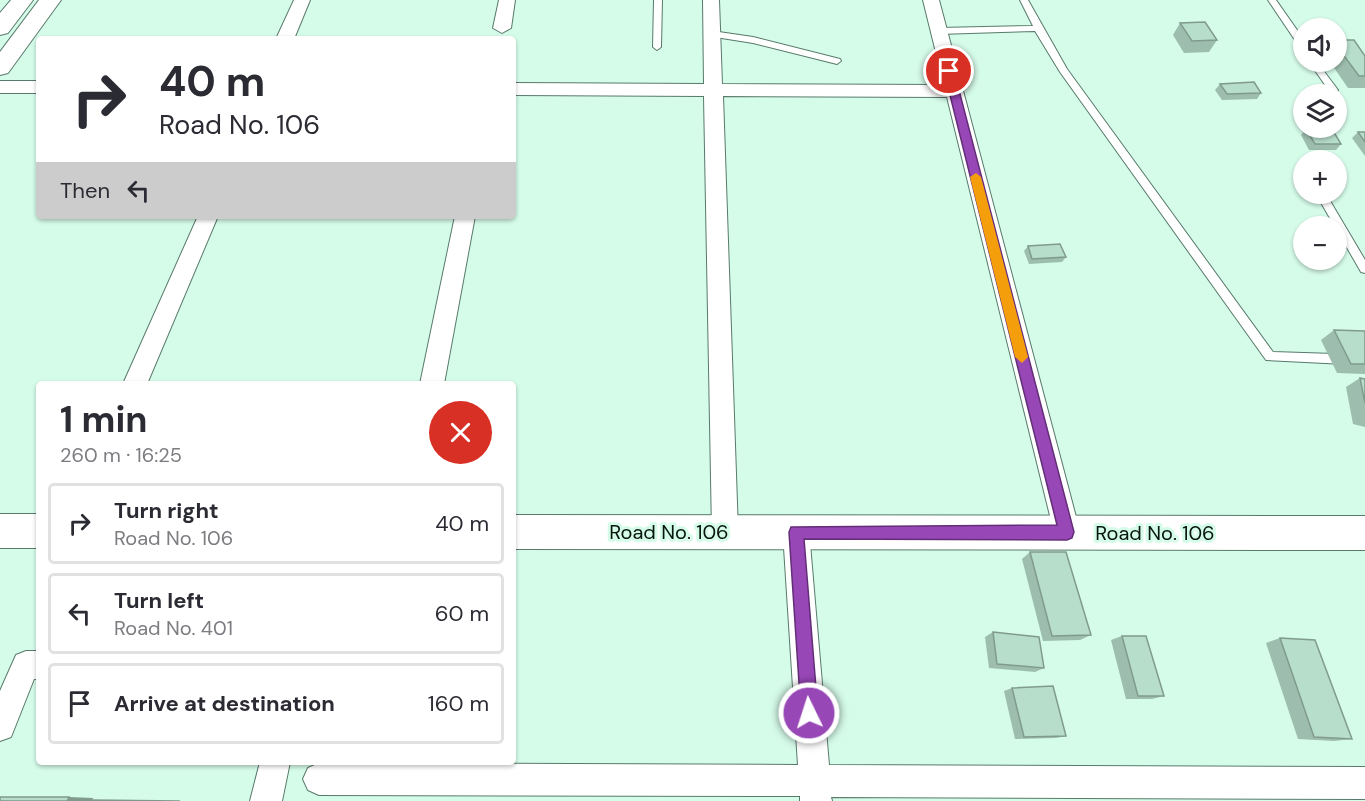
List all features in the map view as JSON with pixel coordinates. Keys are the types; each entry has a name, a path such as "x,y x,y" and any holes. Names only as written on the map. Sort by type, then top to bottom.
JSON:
{"street":[{"path":"0,28 22,0"},
{"path":"0,68 50,0"},
{"path":"286,36 302,0"},
{"path":"502,28 507,0"},
{"path":"711,0 725,532"},
{"path":"931,0 1067,532"},
{"path":"0,87 36,87"},
{"path":"516,89 954,92"},
{"path":"136,381 207,219"},
{"path":"433,381 464,219"},
{"path":"0,531 36,531"},
{"name":"Road No. 106","path":"516,532 1365,533"},
{"path":"796,532 815,791"},
{"path":"0,726 26,665 36,665"},
{"path":"266,801 274,765"},
{"path":"319,779 815,791 1365,783"}],"lane":[{"path":"657,47 658,0"},
{"path":"1024,0 1063,70 1270,357 1365,360"},
{"path":"1272,0 1293,31"},
{"path":"938,31 1038,28"},
{"path":"712,33 837,61"},
{"path":"1327,204 1365,268"}],"building":[{"path":"1205,22 1217,40 1192,41 1180,23"},
{"path":"1347,40 1354,40 1365,56 1365,76 1359,76 1347,60"},
{"path":"1254,82 1261,93 1227,94 1220,84"},
{"path":"1358,132 1365,132 1365,142"},
{"path":"1311,138 1337,138 1341,144 1315,144"},
{"path":"1060,244 1066,257 1032,259 1028,246"},
{"path":"1334,330 1365,331 1365,364 1351,364"},
{"path":"1360,378 1365,379 1365,403"},
{"path":"1030,552 1066,552 1091,635 1052,636"},
{"path":"993,632 1039,637 1044,668 997,664"},
{"path":"1122,636 1146,636 1164,696 1138,696"},
{"path":"1280,638 1315,640 1352,739 1314,737"},
{"path":"1053,686 1066,736 1024,737 1012,688"},
{"path":"0,797 69,797 67,801 0,801"},
{"path":"92,800 180,801 91,801"}],"slow traffic":[{"path":"976,177 1022,357"}],"route":[{"path":"809,713 796,532 1067,532 949,71"}]}
